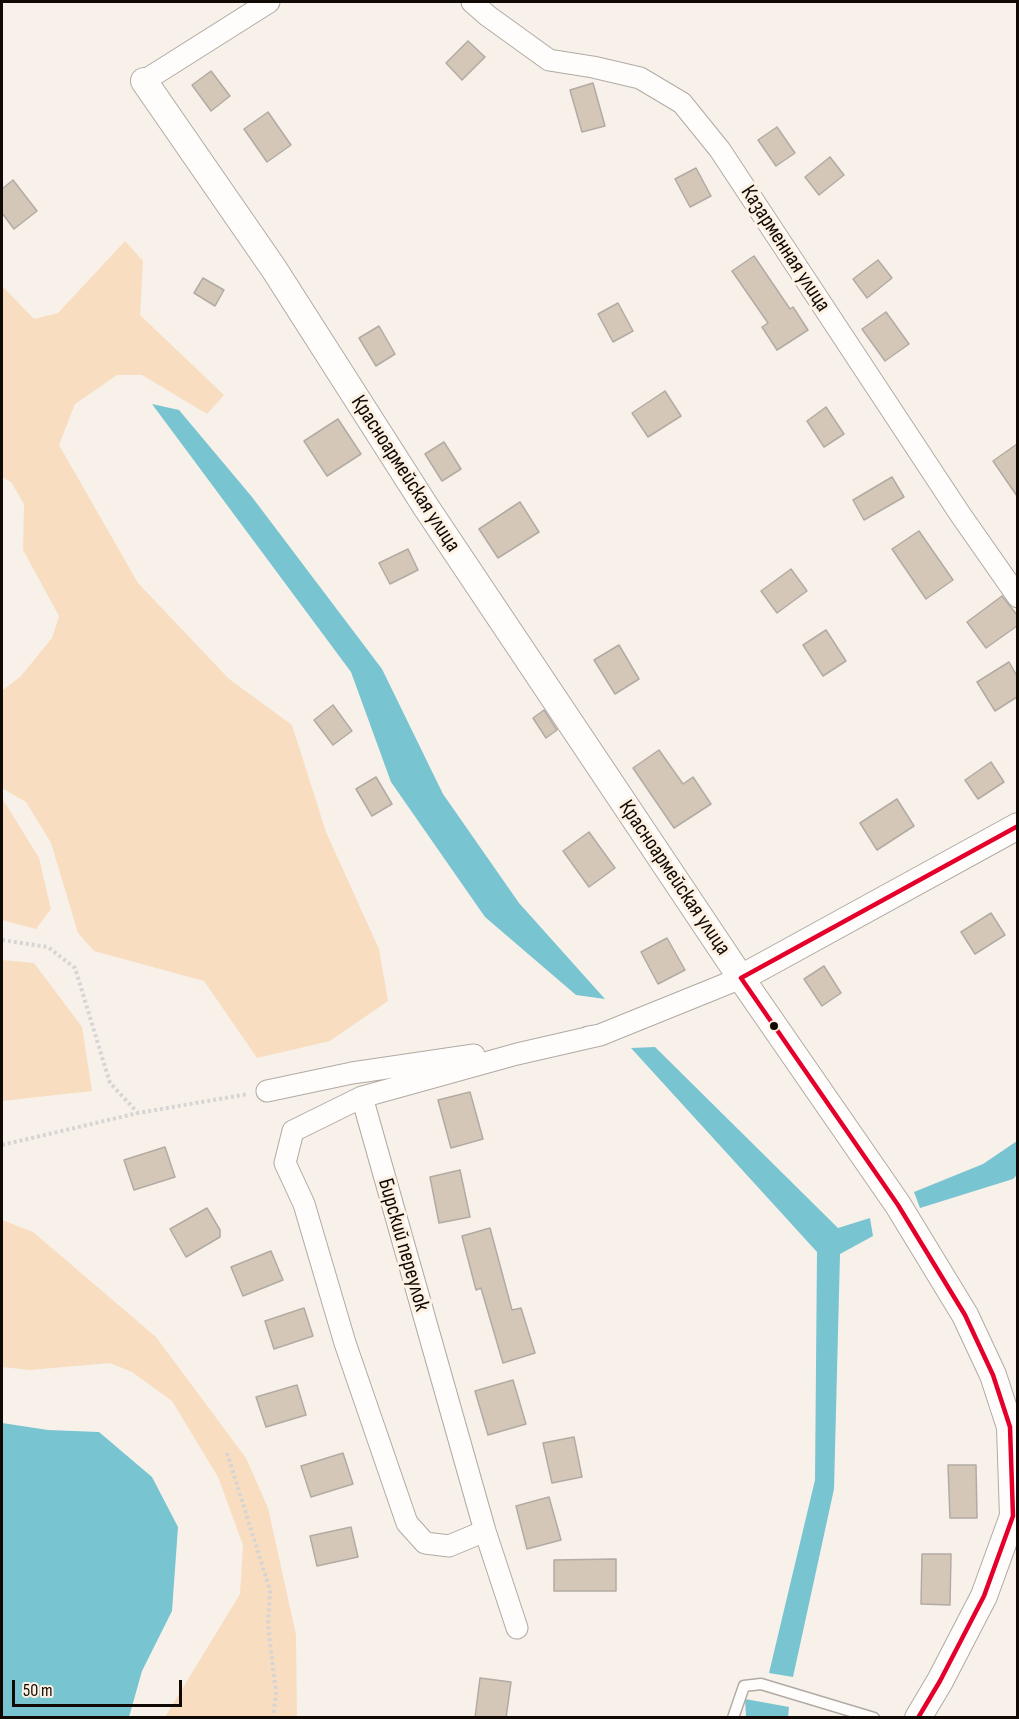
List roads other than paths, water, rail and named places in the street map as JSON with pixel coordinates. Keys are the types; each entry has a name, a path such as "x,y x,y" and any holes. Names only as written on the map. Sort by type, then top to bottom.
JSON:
{"street":[{"path":"144,81 269,2"},
{"name":"Казарменная улица","path":"472,2 549,60 640,78 682,103 720,150 1017,597"},
{"name":"Красноармейская улица","path":"144,81 274,269 426,507 741,978 898,1205 965,1315 993,1376 1010,1427 1015,1516 984,1596 918,1718"},
{"path":"485,1531 449,1546 425,1543 407,1523 345,1343 304,1204 285,1163 293,1131 362,1097 517,1054 600,1035 741,978 1017,826"},
{"path":"267,1091 351,1073 600,1035"},
{"name":"Бирский переулок","path":"362,1097 485,1531 517,1628"}],"lane":[{"path":"733,1718 744,1686 761,1684 874,1718"}],"water":[{"path":"152,404 179,410 252,497 382,669 443,794 519,903 605,999 576,995 485,917 391,782 351,672"},
{"path":"655,1047 838,1228 870,1218 873,1236 840,1254 834,1489 793,1677 769,1673 815,1480 817,1252 631,1048"},
{"path":"1017,1141 1017,1175 1013,1179 920,1208 914,1192 983,1164"},
{"path":"2,1423 48,1430 99,1432 152,1477 178,1527 172,1611 142,1671 129,1717 2,1717"},
{"path":"745,1699 789,1707 788,1717 746,1717"}]}
